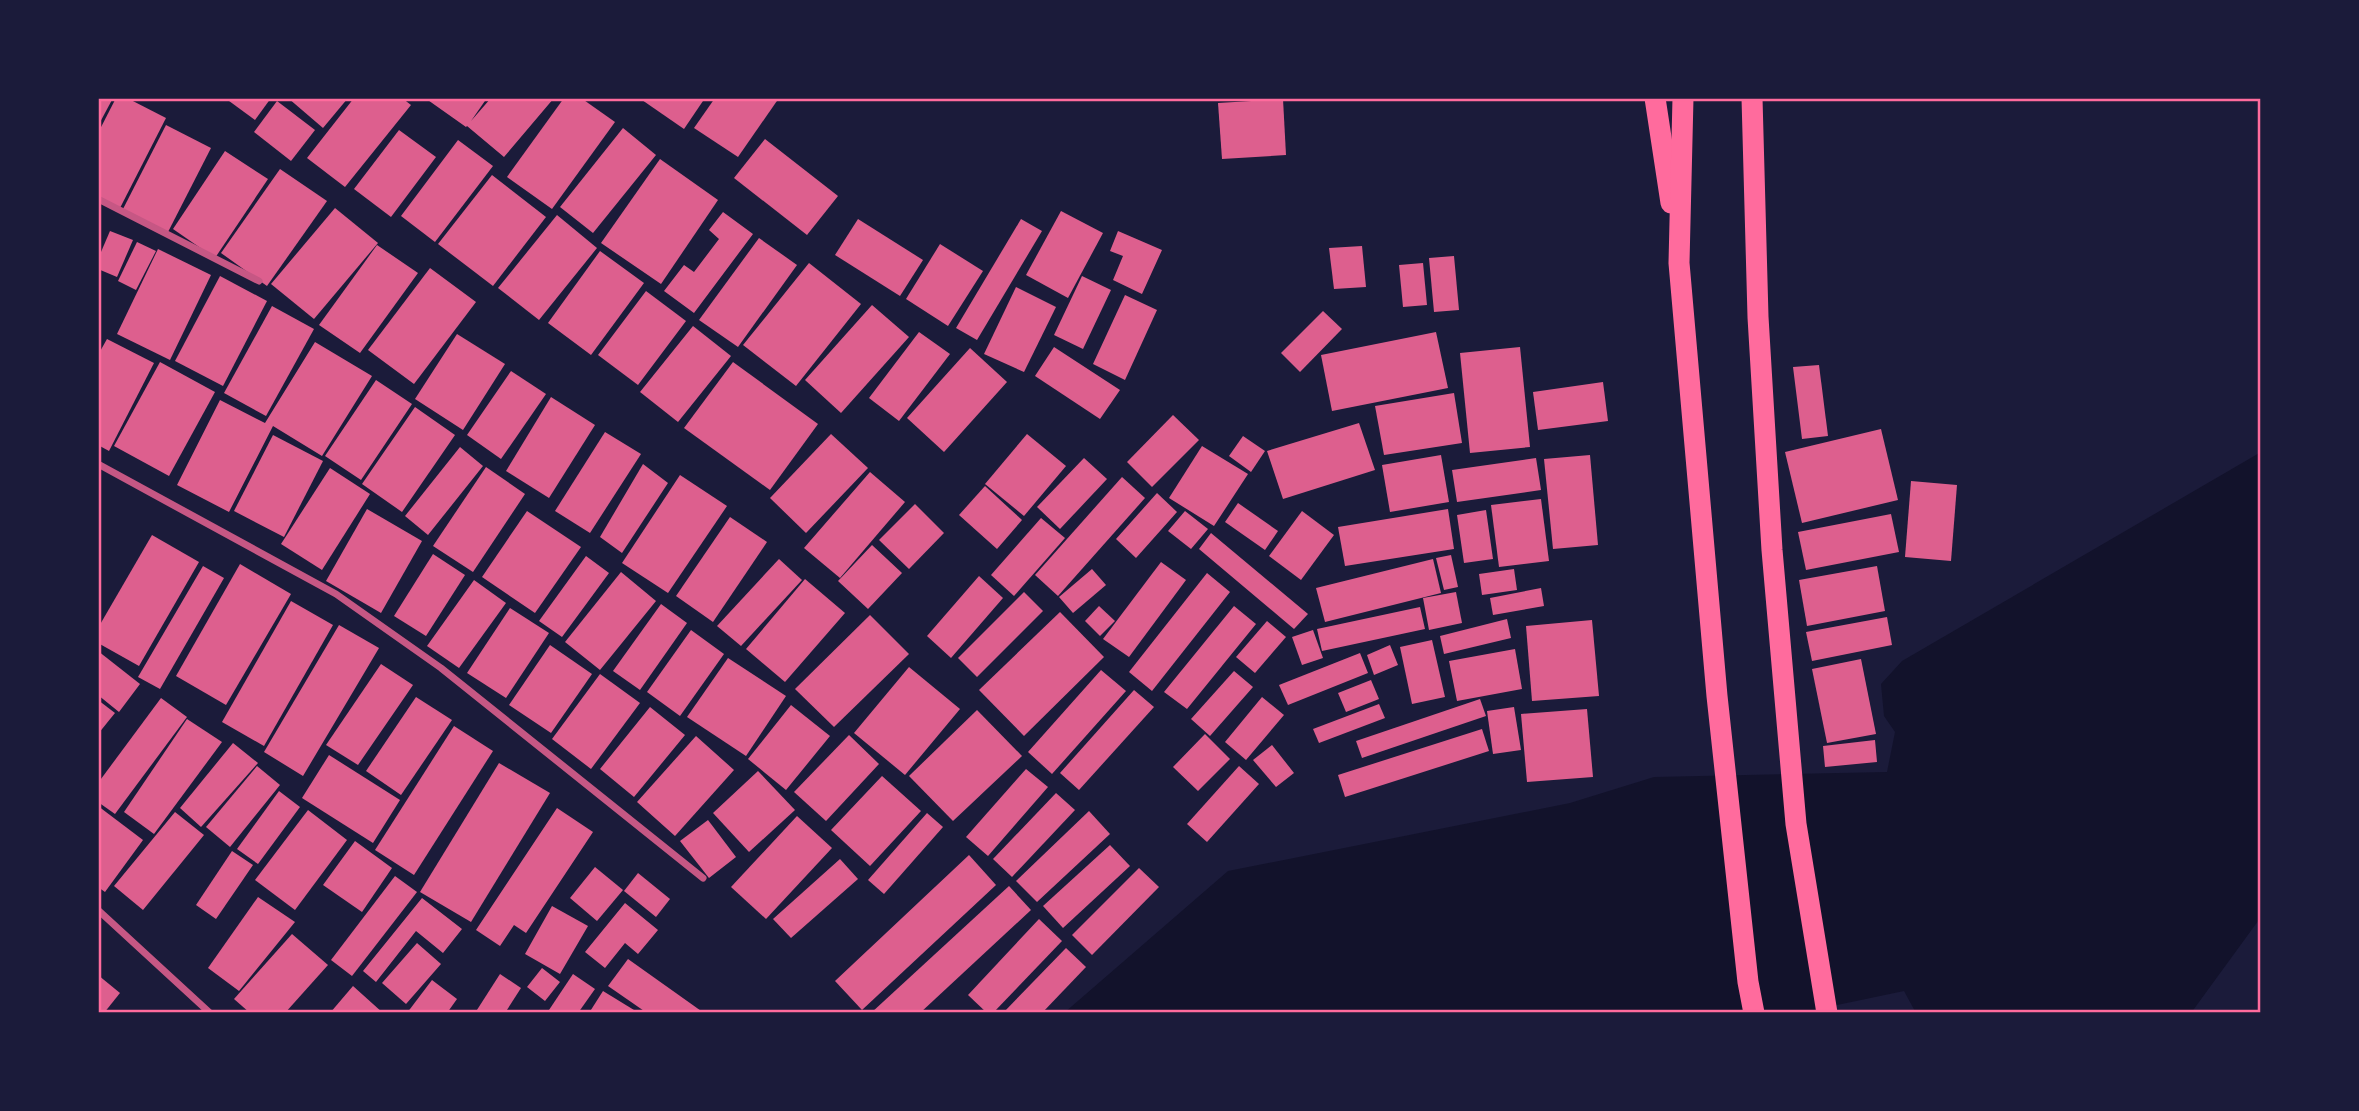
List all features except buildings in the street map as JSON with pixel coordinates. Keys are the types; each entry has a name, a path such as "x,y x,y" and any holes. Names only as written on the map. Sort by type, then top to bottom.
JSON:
{"highway":[{"path":"1655,98 1679,264 1717,696 1748,982 1754,1013"},
{"path":"1679,264 1682,98"},
{"path":"1752,98 1758,317 1772,550 1796,824 1827,1013"}],"street":[{"path":"98,200 259,281"},
{"path":"98,464 336,594 442,668 703,878"},
{"path":"98,910 210,1013"}],"shaded area":[{"path":"2261,452 2261,917 2191,1013 1916,1013 1904,991 1799,1013 1064,1013 1228,871 1570,803 1654,777 1887,772 1895,732 1884,716 1881,684 1902,661"}]}
